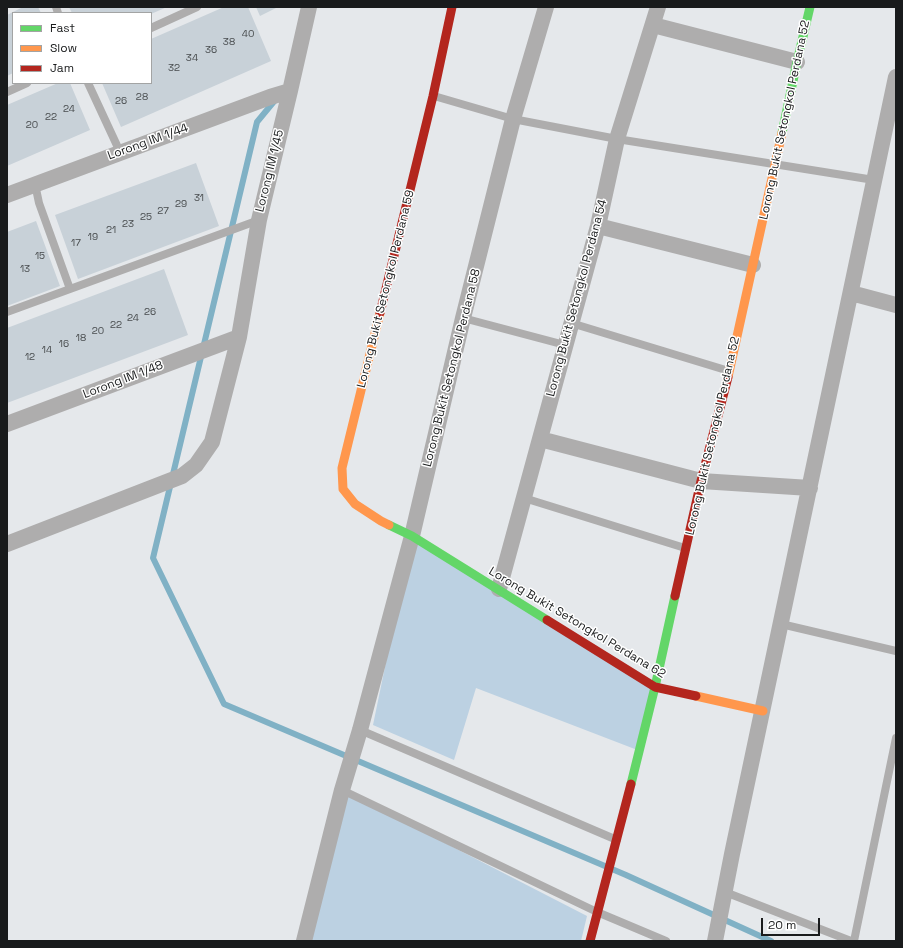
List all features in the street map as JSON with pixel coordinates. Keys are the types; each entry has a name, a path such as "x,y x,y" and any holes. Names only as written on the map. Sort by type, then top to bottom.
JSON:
{"street":[{"name":"Lorong IM 1/45","path":"7,544 182,476 196,465 212,442 236,338 256,221 290,91 309,7"},
{"name":"Lorong Bukit Setongkol Perdana 59","path":"412,536 381,520 356,504 343,489 342,468 433,96 452,7"},
{"name":"Lorong Bukit Setongkol Perdana 58","path":"304,941 344,783 360,730 412,536 463,318 513,119 546,7"},
{"name":"Lorong Bukit Setongkol Perdana 54","path":"499,589 598,226 617,140 658,7"},
{"name":"Lorong Bukit Setongkol Perdana 52","path":"590,941 640,751 701,481 730,371 810,7"},
{"path":"653,25 797,62"},
{"path":"715,941 896,77"},
{"name":"Lorong IM 1/44","path":"7,194 270,97 290,91"},
{"path":"598,226 753,265"},
{"path":"851,293 896,305"},
{"name":"Lorong IM 1/48","path":"7,424 236,338"},
{"path":"540,439 701,481 810,488"},
{"name":"Lorong Bukit Setongkol Perdana 62","path":"412,536 655,687 763,711"}],"lane":[{"path":"152,28 197,7"},
{"path":"7,92 25,84"},
{"path":"88,84 120,152"},
{"path":"433,96 513,119 617,140 874,180"},
{"path":"35,184 39,203 70,289"},
{"path":"7,312 256,221"},
{"path":"463,318 565,345"},
{"path":"571,323 730,371"},
{"path":"524,498 687,548"},
{"path":"781,624 896,651"},
{"path":"360,730 617,840"},
{"path":"854,941 896,738"},
{"path":"344,783 597,912 666,941"},
{"path":"725,895 851,941"}],"shaded area":[{"path":"412,536 655,687 640,751 476,688 454,760 373,725"},
{"path":"342,790 587,916 581,941 304,941"}],"building":[{"path":"23,7 38,7 40,12 13,12"},
{"path":"69,7 167,7 152,14 152,12 72,12"},
{"path":"224,7 248,7 271,61 121,127 102,84 152,84 152,39"},
{"path":"256,7 278,7 260,16"},
{"path":"12,12 12,74 7,76 7,15"},
{"path":"56,84 70,84 90,130 7,166 7,105"},
{"path":"196,163 219,226 78,279 55,215"},
{"path":"36,221 60,286 7,306 7,232"},
{"path":"164,269 188,335 7,403 7,328"}],"waterway":[{"path":"276,99 257,122 153,558 224,704 626,875 771,941"}],"traffic: fast":[{"path":"782,133 810,7"},
{"path":"389,525 412,536 547,620"},
{"path":"631,784 655,687 675,596"}],"traffic: slow":[{"path":"728,377 782,133"},
{"path":"380,313 342,468 343,489 355,504 389,525"},
{"path":"696,696 763,711"}],"traffic: jam":[{"path":"380,313 433,96 452,7"},
{"path":"675,596 701,481 728,377"},
{"path":"547,620 655,687 696,696"},
{"path":"590,941 631,784"}]}
